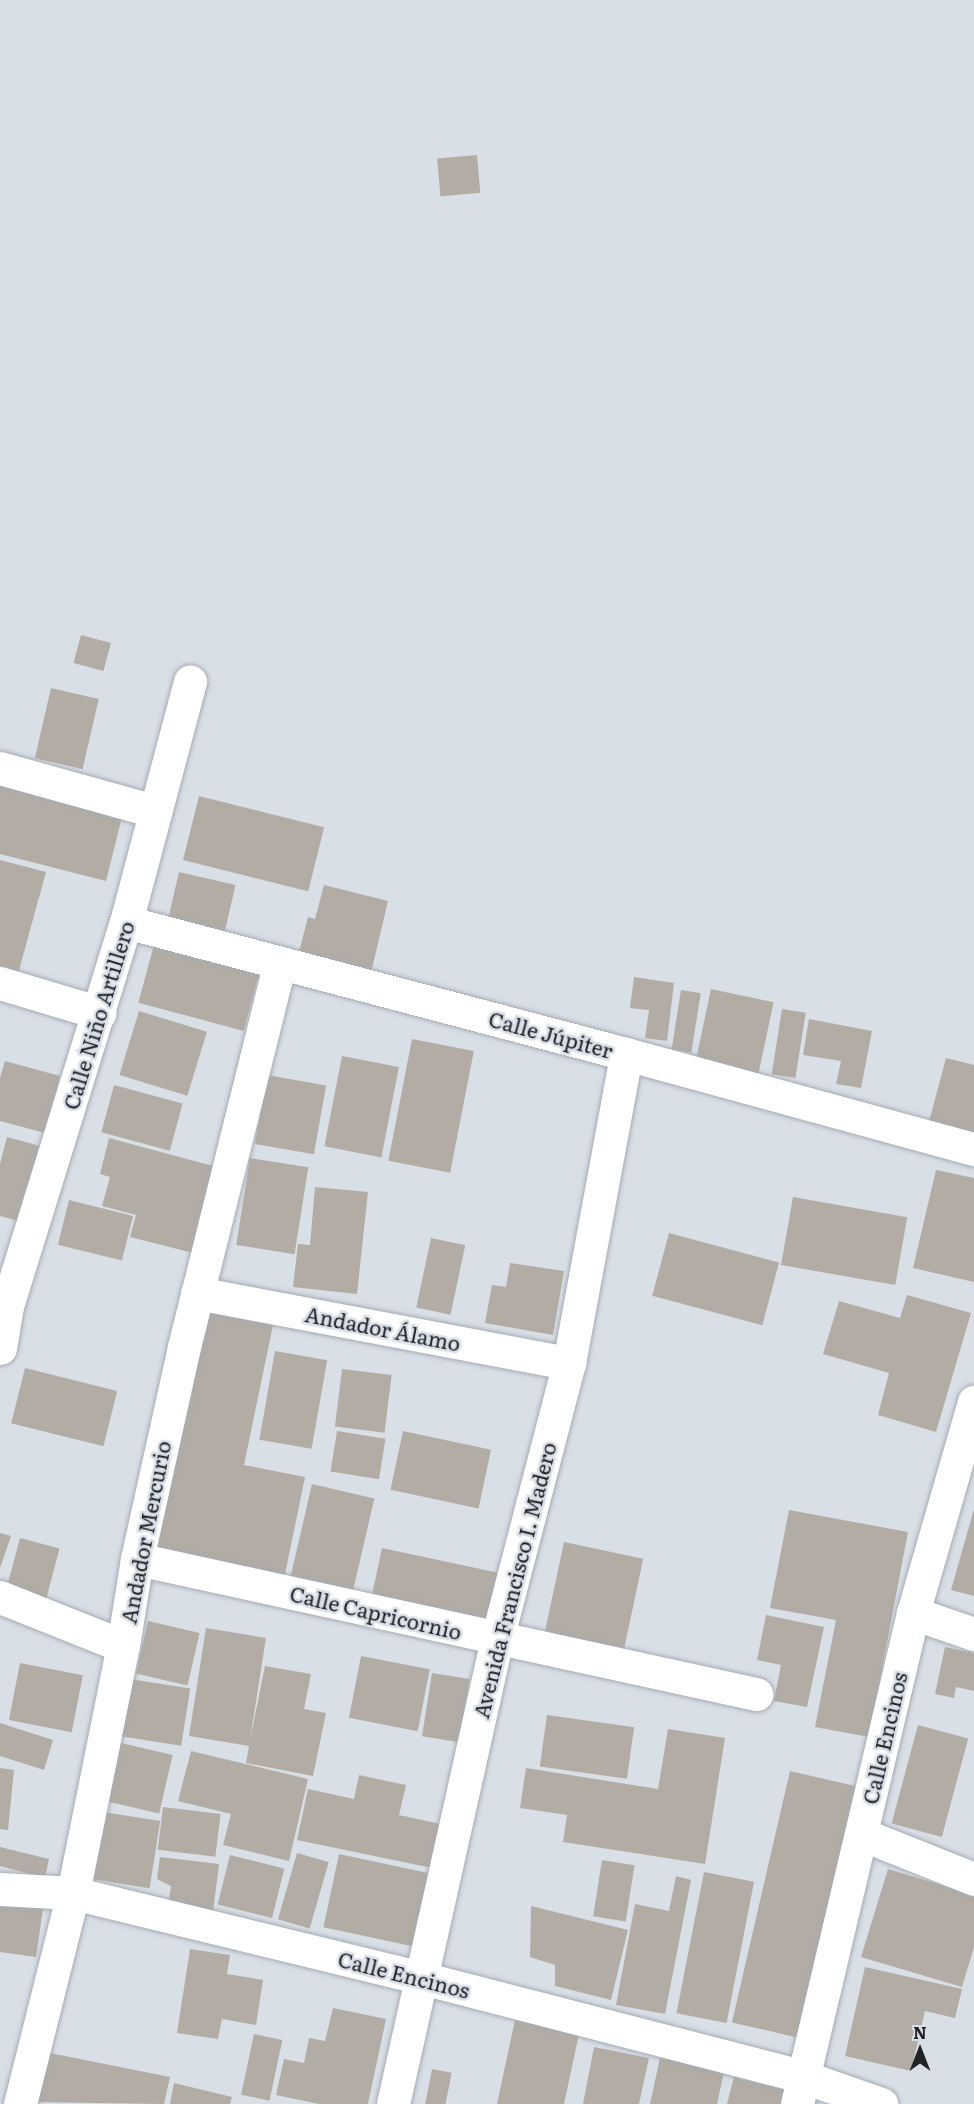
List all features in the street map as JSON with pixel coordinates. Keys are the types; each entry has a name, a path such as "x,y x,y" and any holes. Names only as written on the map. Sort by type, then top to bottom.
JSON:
{"street":[{"name":"Calle Niño Artillero","path":"0,1348 4,1305 100,1013 190,681"},
{"path":"0,768 154,812"},
{"name":"Calle Júpiter","path":"126,922 974,1149"},
{"name":"Andador Mercurio","path":"20,2104 73,1893 123,1646 137,1559 197,1293 280,963"},
{"path":"0,982 100,1013"},
{"name":"Avenida Francisco I. Madero","path":"393,2104 497,1639 569,1362 626,1054"},
{"name":"Andador Álamo","path":"197,1293 569,1362"},
{"name":"Calle Encinos","path":"801,2090 913,1612 974,1402"},
{"name":"Calle Capricornio","path":"137,1559 756,1694"},
{"path":"0,1597 123,1646"},
{"path":"913,1612 974,1634"},
{"path":"861,1834 974,1879"},
{"name":"Calle Encinos","path":"0,1889 73,1893 422,1977 801,2090 881,2104"}],"building":[{"path":"477,155 480,193 440,196 437,158"},
{"path":"81,635 111,643 103,671 73,663"},
{"path":"51,688 99,699 83,769 35,758"},
{"path":"0,785 122,817 106,881 0,854"},
{"path":"199,796 324,827 308,891 183,860"},
{"path":"0,860 46,872 18,974 0,969"},
{"path":"179,872 236,885 223,941 166,928"},
{"path":"324,885 388,901 371,973 298,956 308,917 315,919"},
{"path":"156,937 261,965 244,1031 138,1003"},
{"path":"634,977 674,983 667,1041 645,1038 649,1010 630,1008"},
{"path":"711,989 774,1002 758,1077 695,1063"},
{"path":"681,990 701,993 691,1052 672,1049"},
{"path":"782,1009 806,1013 795,1078 772,1074"},
{"path":"139,1011 207,1032 187,1096 119,1075"},
{"path":"809,1019 872,1031 861,1088 836,1084 841,1061 803,1055"},
{"path":"412,1039 474,1051 450,1173 388,1161"},
{"path":"342,1056 399,1067 381,1157 324,1146"},
{"path":"946,1058 974,1065 974,1133 929,1122"},
{"path":"5,1061 60,1076 45,1133 0,1121 0,1078"},
{"path":"267,1075 326,1085 314,1154 255,1144"},
{"path":"114,1085 183,1103 170,1151 101,1132"},
{"path":"7,1137 40,1146 26,1223 0,1216 0,1164"},
{"path":"109,1138 224,1169 201,1255 130,1237 136,1215 102,1206 110,1177 100,1174"},
{"path":"250,1158 308,1167 295,1254 236,1245"},
{"path":"936,1170 974,1178 974,1282 913,1268"},
{"path":"315,1187 368,1192 357,1294 293,1287 298,1244 310,1245"},
{"path":"793,1197 907,1217 895,1285 781,1265"},
{"path":"69,1200 133,1216 122,1261 58,1245"},
{"path":"669,1233 779,1263 762,1325 652,1296"},
{"path":"431,1238 465,1245 450,1315 416,1307"},
{"path":"510,1263 564,1271 553,1335 485,1323 492,1285 506,1287"},
{"path":"907,1295 971,1313 936,1432 878,1415 889,1373 823,1354 839,1301 900,1318"},
{"path":"200,1310 273,1325 244,1465 305,1477 283,1584 150,1557"},
{"path":"275,1351 327,1360 312,1449 259,1440"},
{"path":"25,1368 117,1391 103,1446 11,1423"},
{"path":"342,1369 392,1375 385,1433 335,1427"},
{"path":"337,1431 385,1439 379,1479 331,1471"},
{"path":"403,1431 491,1450 479,1508 391,1490"},
{"path":"312,1484 374,1498 352,1596 290,1581"},
{"path":"974,1509 974,1596 951,1590"},
{"path":"789,1510 908,1532 869,1737 815,1727 836,1620 770,1608"},
{"path":"0,1533 11,1536 0,1568"},
{"path":"20,1538 60,1549 46,1601 6,1590"},
{"path":"564,1542 643,1559 622,1658 543,1641"},
{"path":"382,1548 500,1573 490,1624 371,1599"},
{"path":"766,1615 824,1627 807,1707 774,1701 781,1665 757,1660"},
{"path":"148,1621 200,1633 187,1686 136,1674"},
{"path":"206,1628 266,1638 250,1740 265,1666 311,1674 304,1709 326,1713 313,1776 246,1763 249,1746 189,1736"},
{"path":"945,1647 974,1653 974,1691 956,1687 954,1698 935,1694"},
{"path":"361,1656 430,1669 418,1731 349,1718"},
{"path":"20,1663 83,1675 72,1732 9,1720"},
{"path":"432,1673 470,1679 460,1742 422,1736"},
{"path":"130,1679 190,1689 181,1746 121,1736"},
{"path":"547,1715 634,1727 627,1779 540,1766"},
{"path":"0,1723 53,1740 44,1770 0,1756"},
{"path":"918,1725 968,1738 942,1837 892,1824"},
{"path":"668,1729 725,1738 705,1864 563,1842 567,1815 520,1808 526,1768 658,1789"},
{"path":"121,1743 173,1755 159,1813 108,1801"},
{"path":"191,1751 308,1779 289,1861 223,1845 231,1814 178,1801"},
{"path":"0,1768 14,1770 8,1830 0,1829"},
{"path":"790,1771 857,1787 799,2038 732,2022"},
{"path":"359,1775 406,1785 399,1815 441,1824 432,1868 297,1840 308,1789 354,1799"},
{"path":"163,1807 221,1814 215,1857 158,1850"},
{"path":"97,1811 160,1821 150,1888 86,1878"},
{"path":"0,1847 49,1859 45,1878 0,1866"},
{"path":"297,1853 329,1862 310,1928 278,1919"},
{"path":"339,1854 434,1874 418,1948 323,1927"},
{"path":"230,1855 284,1869 272,1918 218,1904"},
{"path":"160,1857 219,1864 213,1912 168,1906 171,1886 157,1879"},
{"path":"602,1860 635,1865 626,1921 593,1916"},
{"path":"888,1869 974,1895 974,1947 962,1987 861,1957"},
{"path":"704,1872 754,1882 727,2023 677,2013"},
{"path":"676,1876 691,1880 665,2014 616,2005 635,1904 669,1911"},
{"path":"0,1903 43,1909 36,1957 0,1952"},
{"path":"531,1906 628,1930 611,2000 555,1986 555,1965 530,1957"},
{"path":"190,1949 230,1955 227,1974 263,1980 256,2025 222,2019 218,2039 177,2033"},
{"path":"865,1967 962,1989 955,2018 925,2011 911,2071 845,2056"},
{"path":"333,2008 386,2019 368,2104 319,2104 276,2095 284,2059 304,2063 309,2038 325,2041"},
{"path":"515,2020 579,2034 564,2104 497,2104"},
{"path":"254,2034 282,2040 269,2101 241,2095"},
{"path":"594,2047 649,2058 639,2104 583,2104"},
{"path":"40,2051 170,2077 164,2104 30,2102"},
{"path":"660,2058 724,2072 717,2104 650,2104"},
{"path":"432,2069 452,2073 446,2104 425,2104"},
{"path":"734,2077 786,2090 783,2104 727,2104"},
{"path":"174,2083 232,2097 230,2104 170,2104"}]}
